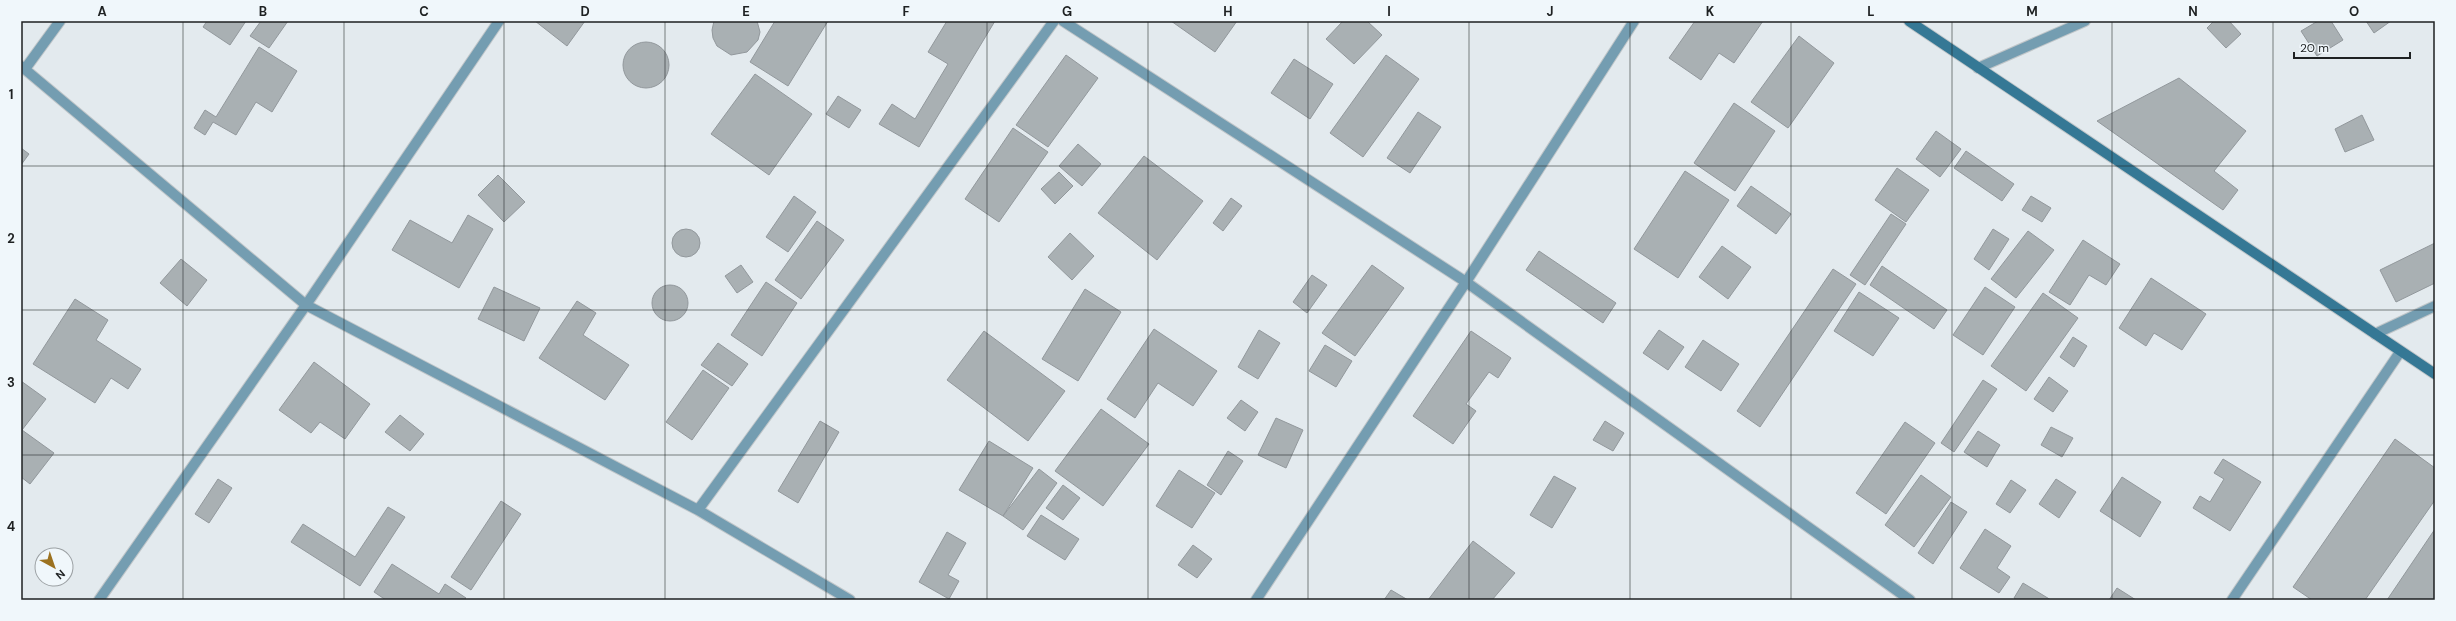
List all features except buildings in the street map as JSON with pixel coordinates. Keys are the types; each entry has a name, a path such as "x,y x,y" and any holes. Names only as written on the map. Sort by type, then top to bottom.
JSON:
{"street":[{"path":"60,21 23,68 306,304 698,510 850,600"},
{"path":"99,600 306,304 499,21"},
{"path":"698,510 1054,21"},
{"path":"1063,21 1466,282 1910,600"},
{"path":"1256,600 1466,282 1634,21"},
{"path":"1909,21 2400,352 2435,374"},
{"path":"1978,68 2085,21"},
{"path":"2375,334 2435,306"},
{"path":"2232,600 2400,352"}]}
